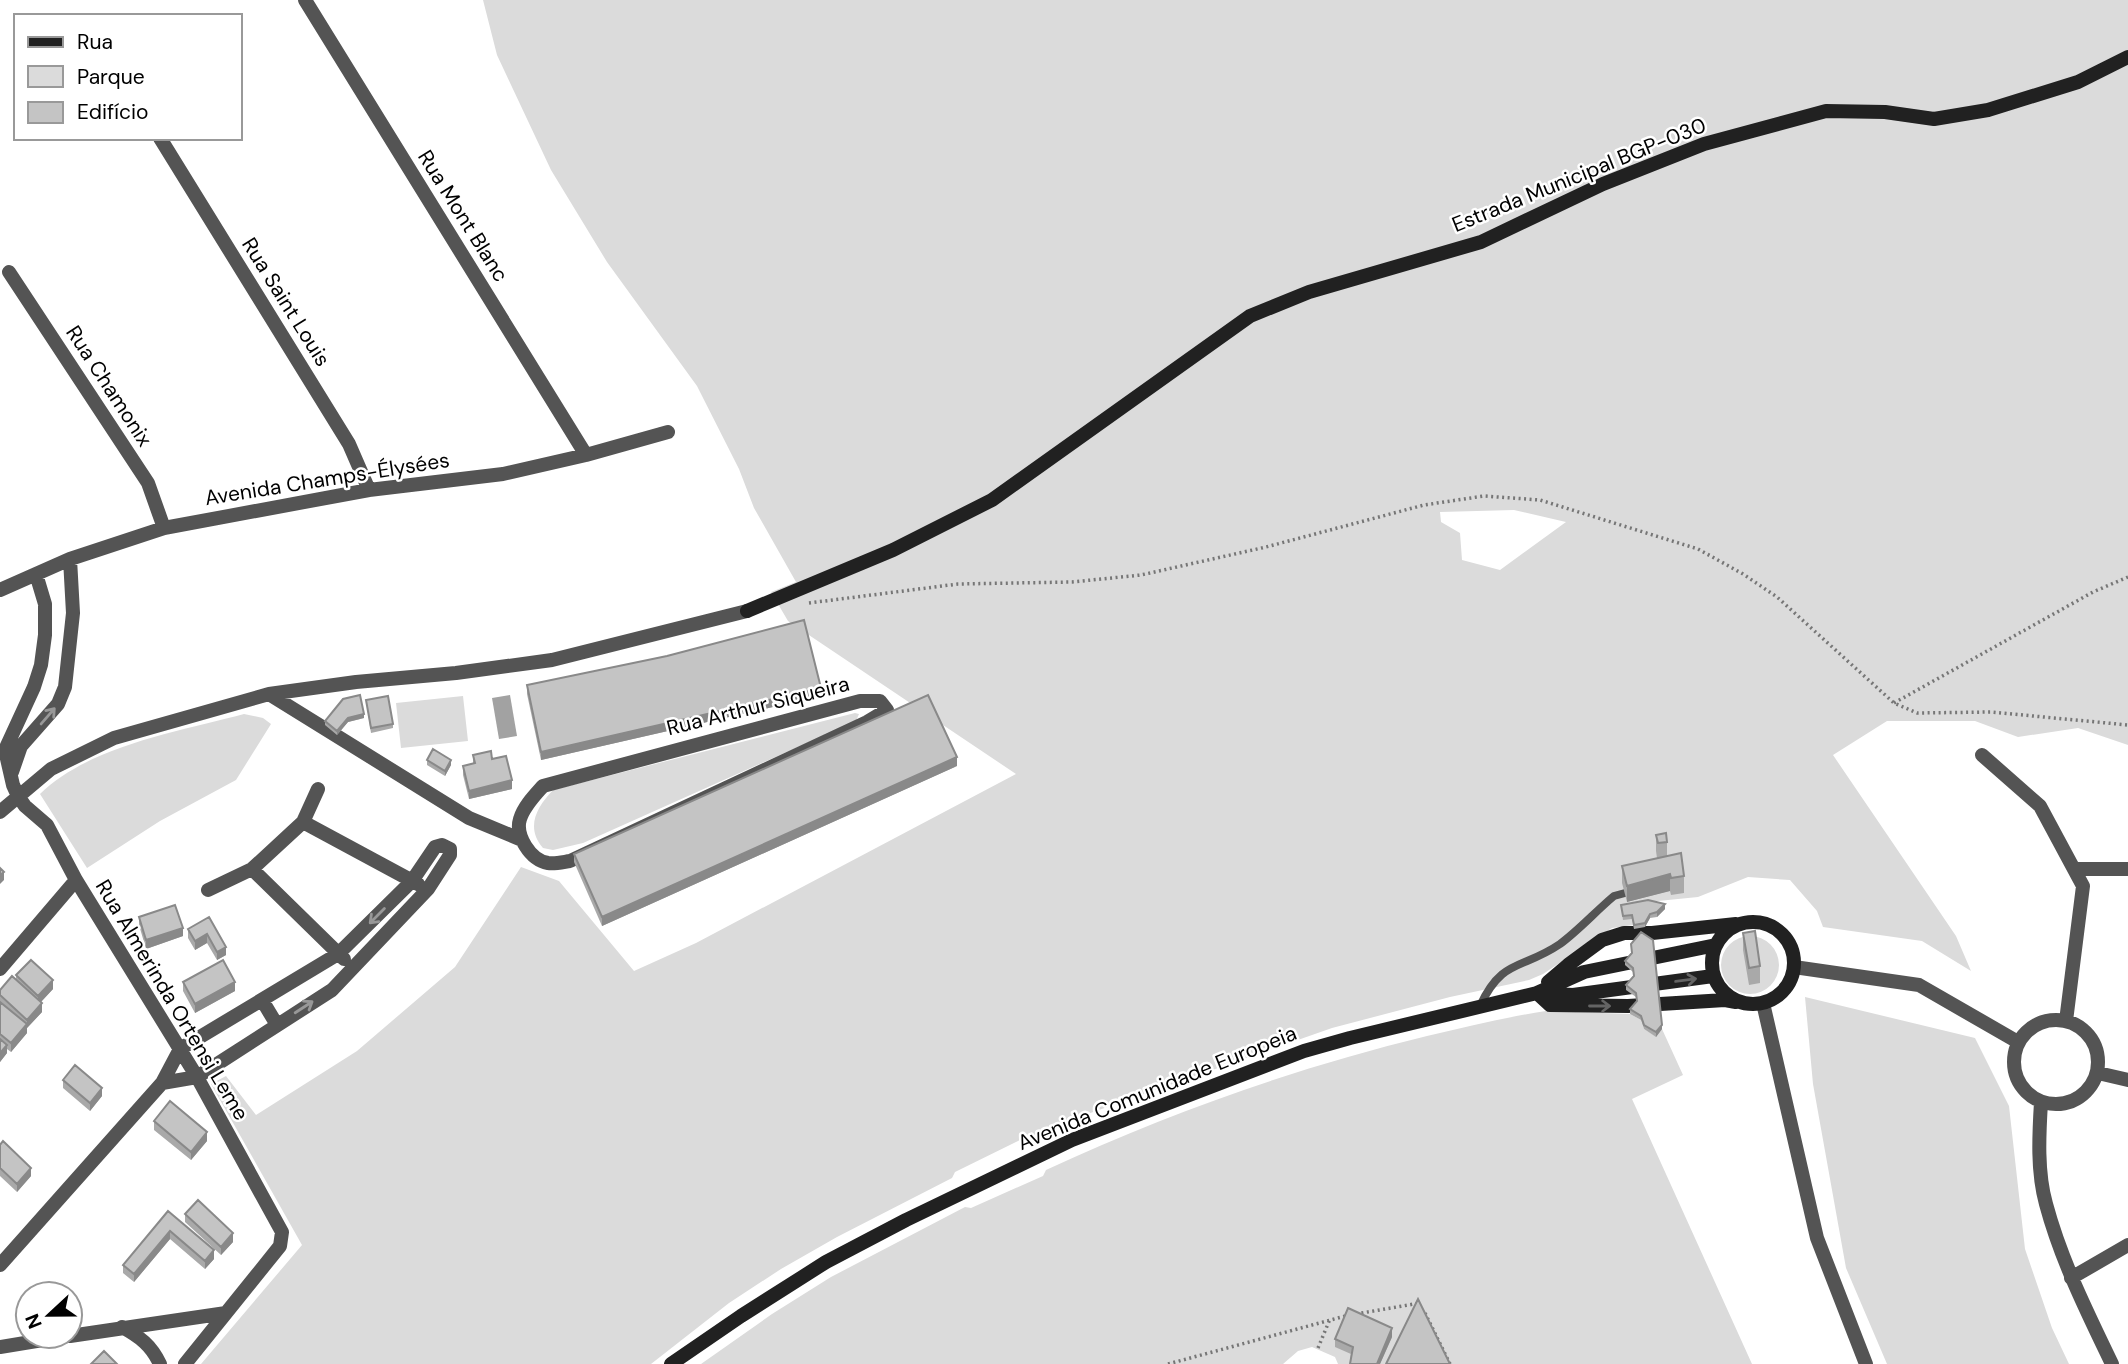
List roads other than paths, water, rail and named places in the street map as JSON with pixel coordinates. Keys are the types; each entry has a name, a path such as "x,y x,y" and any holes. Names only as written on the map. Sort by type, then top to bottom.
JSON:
{"street":[{"name":"Rua Mont Blanc","path":"305,0 586,455"},
{"name":"Estrada Municipal BGP-030","path":"270,694 552,660 747,611 893,550 992,500 1251,316 1309,292 1481,242 1603,184 1704,144 1826,111 1885,112 1934,119 1988,110 2078,82 2128,57"},
{"name":"Rua Saint Louis","path":"161,140 349,444 369,491"},
{"name":"Rua Chamonix","path":"9,272 148,483 164,528"},
{"name":"Avenida Champs-Élysées","path":"0,590 70,559 164,528 369,491 503,474 668,432"},
{"path":"12,772 21,746 58,704 65,687 73,613 70,559"},
{"path":"18,796 5,750 34,687 41,665 45,635 44,604 36,574"},
{"path":"0,812 51,769 114,738 270,694"},
{"name":"Rua Arthur Siqueira","path":"270,694 469,818 522,839 534,856 545,863 570,861 867,722 887,710 880,701 860,701 543,786 519,821 522,839"},
{"path":"1982,755 2040,806 2084,886 2066,1021"},
{"path":"208,890 252,869 303,822 318,789"},
{"name":"Rua Almerinda Ortensi Leme","path":"18,796 47,825 76,880 197,1077 282,1232 280,1246 226,1313"},
{"path":"303,822 428,889"},
{"path":"0,1265 162,1083 180,1049 338,954 412,881 435,847 448,847 450,855 428,889 332,990 197,1077 162,1083"},
{"path":"252,869 353,967"},
{"path":"2076,869 2128,869"},
{"path":"0,969 76,880"},
{"path":"1537,993 1550,1005 1628,1006 1725,1000 1752,1004 1763,1003 1784,990 1794,967 1788,941 1779,931 1767,924 1740,923 1730,928 1710,951 1713,976 1721,990 1740,1002"},
{"name":"Avenida Comunidade Europeia","path":"1537,993 1602,940 1623,933 1652,933 1740,923"},
{"path":"1679,930 1710,951"},
{"name":"Avenida Comunidade Europeia","path":"671,1364 834,1257 1072,1140 1304,1051 1537,993 1584,972 1710,951"},
{"path":"1573,995 1583,986 1581,955"},
{"path":"1794,967 1919,985 2018,1042"},
{"name":"Avenida Comunidade Europeia","path":"1537,993 1573,995 1713,976"},
{"path":"262,1000 277,1025"},
{"path":"1763,1003 1817,1238 1866,1364"},
{"path":"2055,1019 2066,1021 2088,1034 2095,1045 2098,1073 2082,1096 2056,1105 2041,1102 2029,1095 2014,1070 2018,1042 2034,1026 2055,1019"},
{"path":"2098,1073 2128,1080"},
{"path":"2041,1102 2039,1140 2045,1202 2071,1278 2112,1364"},
{"path":"2071,1278 2128,1245"},
{"path":"84,1333 226,1313"},
{"path":"185,1364 226,1313"},
{"path":"122,1327 143,1339 154,1351 160,1364"},
{"path":"0,1334 6,1346"}],"lane":[{"path":"1480,1006 1498,975 1535,959 1560,943 1614,896 1625,892"}]}
